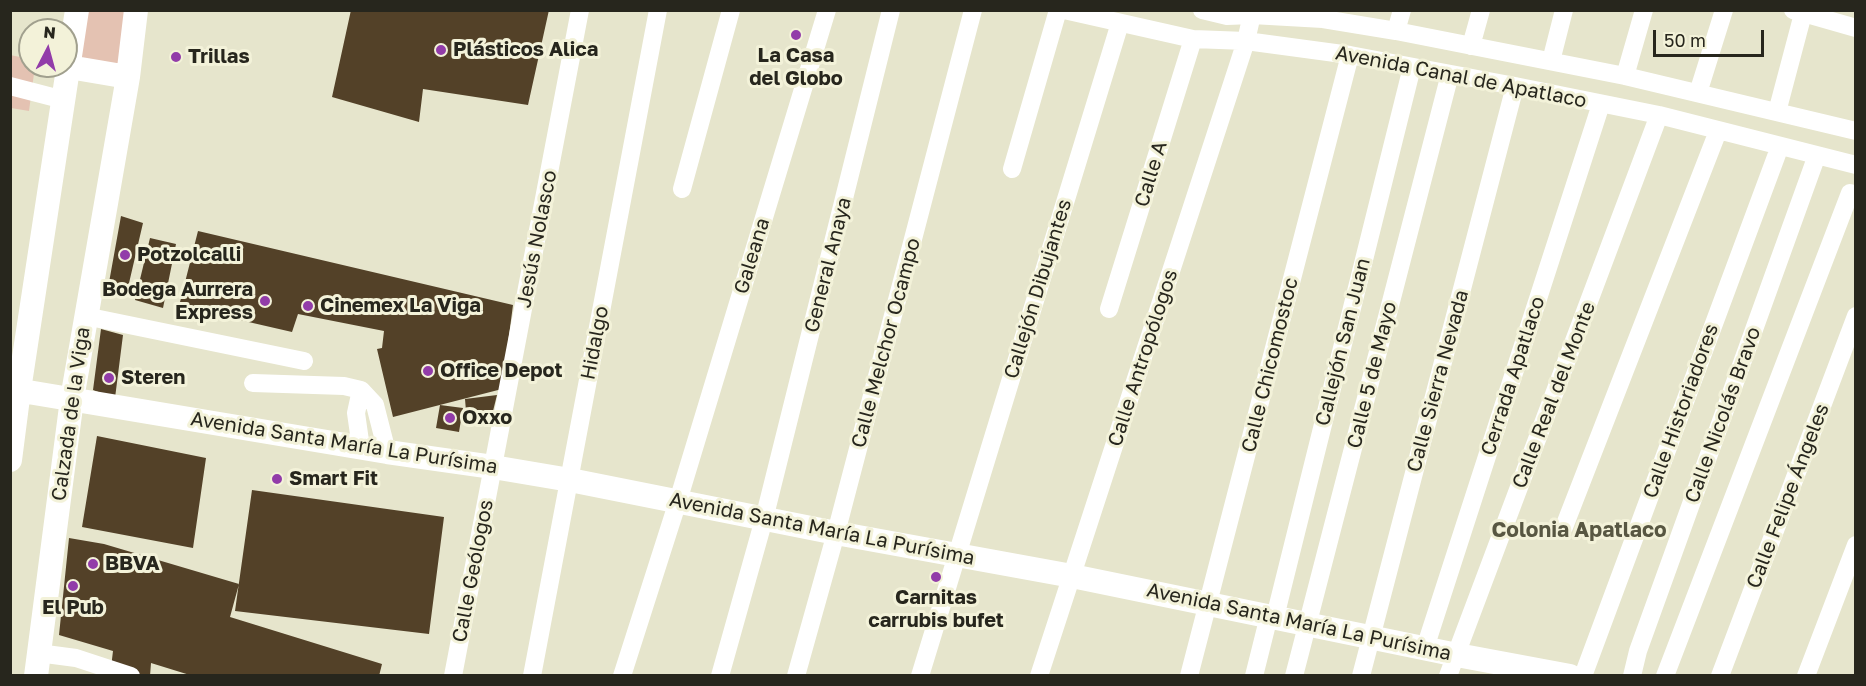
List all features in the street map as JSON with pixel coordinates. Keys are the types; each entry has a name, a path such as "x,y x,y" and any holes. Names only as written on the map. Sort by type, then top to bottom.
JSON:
{"main road":[{"name":"Calzada de la Viga","path":"37,664 72,399 128,77 136,10"},
{"path":"78,69 128,77"},
{"path":"10,460 15,390 67,78"},
{"name":"Avenida Santa María La Purísima","path":"15,390 361,448 570,480 836,533 1072,576 1425,648 1452,665 1570,675"}],"street":[{"name":"Jesús Nolasco","path":"493,467 580,10"},
{"name":"Hidalgo","path":"532,675 658,10"},
{"path":"682,189 731,10"},
{"name":"Galeana","path":"622,675 678,501 827,10"},
{"name":"General Anaya","path":"720,675 764,519 891,10"},
{"name":"Calle Melchor Ocampo","path":"795,675 836,533 973,10"},
{"path":"1012,170 1058,10"},
{"name":"Avenida Canal de Apatlaco","path":"1064,10 1193,39 1246,41 1350,55 1515,86 1659,115 1856,165"},
{"name":"Avenida Canal de Apatlaco","path":"1202,10 1323,19 1396,31 1626,76 1855,129"},
{"path":"1396,31 1402,10"},
{"path":"1471,46 1481,10"},
{"path":"1551,61 1564,10"},
{"path":"1626,76 1644,10"},
{"path":"1698,93 1724,10"},
{"path":"1777,112 1800,12 1856,28"},
{"path":"1221,39 1227,13"},
{"path":"1246,41 1252,13"},
{"name":"Callejón Dibujantes","path":"920,675 1120,23"},
{"name":"Calle A","path":"1109,309 1193,39"},
{"name":"Calle Antropólogos","path":"1039,675 1246,41"},
{"name":"Calle Chicomostoc","path":"1189,675 1350,55"},
{"name":"Callejón San Juan","path":"1254,675 1272,616 1412,67"},
{"name":"Calle 5 de Mayo","path":"1294,675 1450,74"},
{"path":"10,86 64,100"},
{"name":"Calle Sierra Nevada","path":"1361,675 1515,86"},
{"name":"Cerrada Apatlaco","path":"1425,648 1600,104"},
{"name":"Calle Real del Monte","path":"1452,665 1659,115"},
{"path":"1563,527 1718,131"},
{"name":"Calle Historiadores","path":"1583,675 1780,146"},
{"name":"Calle Nicolás Bravo","path":"1632,675 1638,651 1817,155"},
{"path":"1665,675 1850,193"},
{"path":"85,316 304,361"},
{"name":"Calle Felipe Ángeles","path":"1720,675 1856,316"},
{"path":"253,382 344,386 361,390 375,405 387,452"},
{"path":"361,390 356,412 361,448"},
{"name":"Calle Geólogos","path":"453,675 493,467"},
{"path":"1806,675 1856,545"},
{"path":"37,664 76,658 131,675"}],"shaded area":[{"path":"82,11 131,11 124,71 78,63 78,36"},
{"path":"10,55 18,57 18,78 33,78 29,111 11,108"}],"building":[{"name":"Plásticos Alica","path":"351,10 549,10 528,105 423,89 419,122 332,97"},
{"name":"Potzolcalli","path":"121,216 143,223 126,296 108,288"},
{"path":"198,231 513,305 502,389 393,417 377,349 382,348 384,331 298,314 292,332 179,306"},
{"path":"150,238 176,244 163,308 135,300"},
{"path":"101,329 123,335 115,398 93,390"},
{"path":"497,395 492,415 466,411 465,399"},
{"name":"Oxxo","path":"440,405 463,408 459,432 436,428"},
{"path":"97,436 206,458 193,548 82,527"},
{"path":"252,490 444,517 429,634 235,611"},
{"path":"69,538 104,544 239,584 230,617 382,664 379,676 193,676 151,663 150,676 110,676 113,651 59,635"}],"place":[{"name":"La Casa del Globo","path":"796,35"},
{"name":"Plásticos Alica","path":"441,50"},
{"name":"Trillas","path":"176,57"},
{"name":"Potzolcalli","path":"125,255"},
{"name":"Bodega Aurrera Express","path":"265,301"},
{"name":"Cinemex La Viga","path":"308,306"},
{"name":"Office Depot","path":"428,371"},
{"name":"Steren","path":"109,378"},
{"name":"Oxxo","path":"450,418"},
{"name":"Smart Fit","path":"277,479"},
{"name":"BBVA","path":"93,564"},
{"name":"Carnitas carrubis bufet","path":"936,577"},
{"name":"El Pub","path":"73,586"}],"district":[{"name":"Colonia Apatlaco","path":"1579,530"}]}
